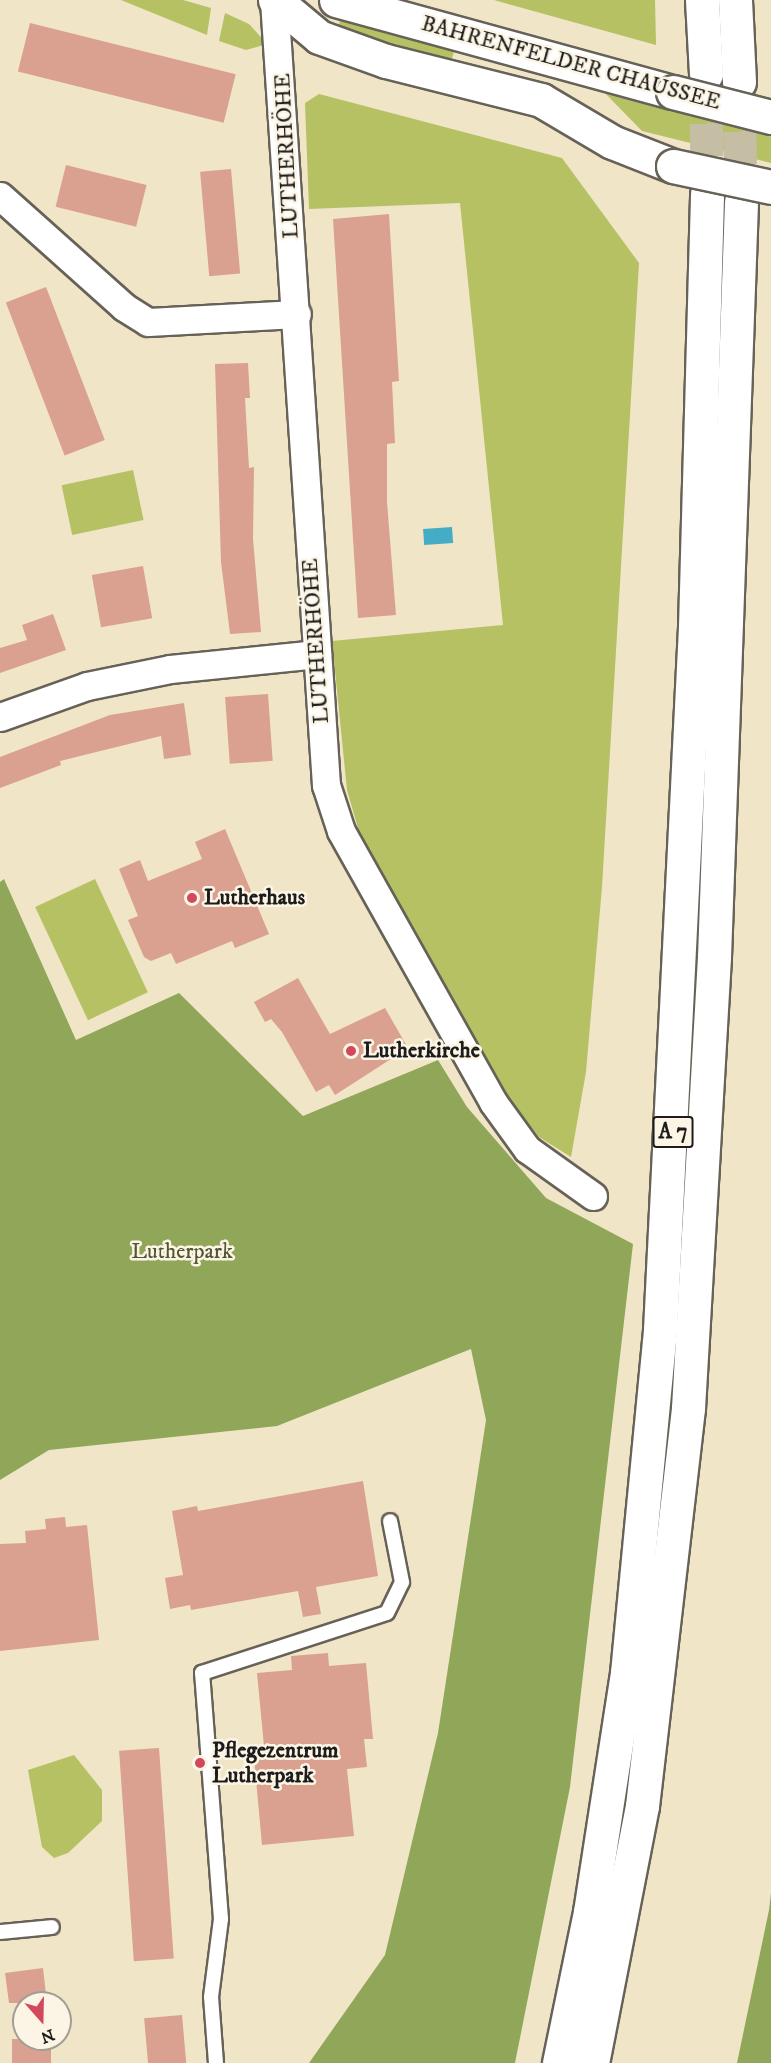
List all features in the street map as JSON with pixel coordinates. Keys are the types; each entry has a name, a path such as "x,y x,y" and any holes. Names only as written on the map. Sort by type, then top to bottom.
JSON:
{"main road":[{"name":"BAHRENFELDER CHAUSSEE","path":"275,0 319,37 386,61 541,100 612,142 674,166 771,187"},
{"name":"BAHRENFELDER CHAUSSEE","path":"336,0 771,117"},
{"path":"702,0 706,74"},
{"path":"735,0 739,82"},
{"name":"A 7","path":"559,2063 590,1912 626,1684 660,1330 694,650 707,193"},
{"name":"A 7","path":"592,2063 642,1806 688,1408 714,957 739,365 741,201"}],"street":[{"name":"LUTHERHÖHE","path":"275,0 326,785 341,831 446,1024 512,1130 545,1164 593,1196"},
{"path":"0,196 124,307 148,322 297,314"},
{"path":"0,717 87,686 170,669 317,654"}],"lane":[{"path":"216,2063 211,1996 221,1919 202,1673 387,1613 402,1582 390,1521"},
{"path":"0,1932 52,1927"}],"green space":[{"path":"121,0 183,0 211,8 207,35"},
{"path":"494,0 655,0 656,45"},
{"path":"225,13 249,24 267,44 246,50 219,41"},
{"path":"340,13 456,45 450,65 339,30"},
{"path":"599,87 771,132 771,163 642,131"},
{"path":"319,94 562,158 639,263 602,887 586,1072 571,1157 539,1137 511,1102 362,842 347,790 332,641 503,625 460,203 309,209 305,103"},
{"path":"133,470 144,520 72,535 62,485"},
{"name":"Lutherpark","path":"4,879 76,1040 179,993 303,1116 438,1060 467,1107 546,1198 633,1244 570,1787 515,2063 309,2063 385,1955 438,1733 486,1420 471,1349 277,1426 49,1450 0,1480 0,882"},
{"path":"95,879 148,992 88,1020 35,907"},
{"path":"74,1755 102,1790 102,1821 68,1853 54,1858 42,1847 28,1770"},
{"path":"771,1893 771,2063 737,2063 769,1910"}],"water":[{"path":"452,527 453,543 424,545 423,529"}],"building":[{"path":"30,23 236,74 224,123 18,72"},
{"path":"66,165 147,185 136,227 56,207"},
{"path":"231,169 240,274 209,276 200,172"},
{"path":"389,214 399,381 392,382 395,443 387,444 387,502 396,615 358,618 333,219"},
{"path":"46,287 105,440 65,456 6,302"},
{"path":"248,363 250,398 245,398 249,468 254,467 253,539 261,632 230,634 221,562 215,364"},
{"path":"143,566 152,618 101,627 92,575"},
{"path":"53,614 66,650 0,673 0,648 27,640 22,625"},
{"path":"268,694 273,761 230,764 225,697"},
{"path":"184,703 191,755 164,759 161,736 60,761 61,765 0,788 0,757 110,715"},
{"name":"Lutherhaus","path":"225,829 269,934 235,948 232,941 176,964 171,953 151,961 144,957 128,920 138,916 119,869 140,860 148,881 202,859 195,842"},
{"name":"Lutherkirche","path":"298,978 330,1034 385,1008 408,1048 335,1095 329,1085 316,1092 282,1032 271,1019 265,1022 254,1002"},
{"path":"363,1481 378,1576 316,1587 321,1614 303,1617 298,1591 191,1610 190,1605 170,1609 165,1578 183,1575 172,1511 197,1506 198,1511"},
{"path":"65,1517 66,1527 87,1525 99,1640 0,1651 0,1544 26,1543 25,1531 46,1529 45,1519"},
{"path":"328,1653 329,1666 366,1663 373,1739 364,1739 367,1767 347,1769 354,1836 262,1845 253,1747 264,1746 257,1673 292,1670 291,1656"},
{"path":"159,1748 174,1958 134,1961 119,1751"},
{"path":"43,1968 46,1991 12,1991 12,2003 9,2003 5,1973"},
{"path":"182,2015 186,2063 148,2063 144,2018"},
{"path":"12,2051 51,2051 51,2063 12,2063"}],"tunnel":[{"path":"706,74 707,193"},
{"path":"739,82 741,201"}],"place":[{"name":"Lutherhaus","path":"192,898"},
{"name":"Lutherkirche","path":"351,1051"},
{"name":"Pflegezentrum Lutherpark","path":"200,1763"}]}
